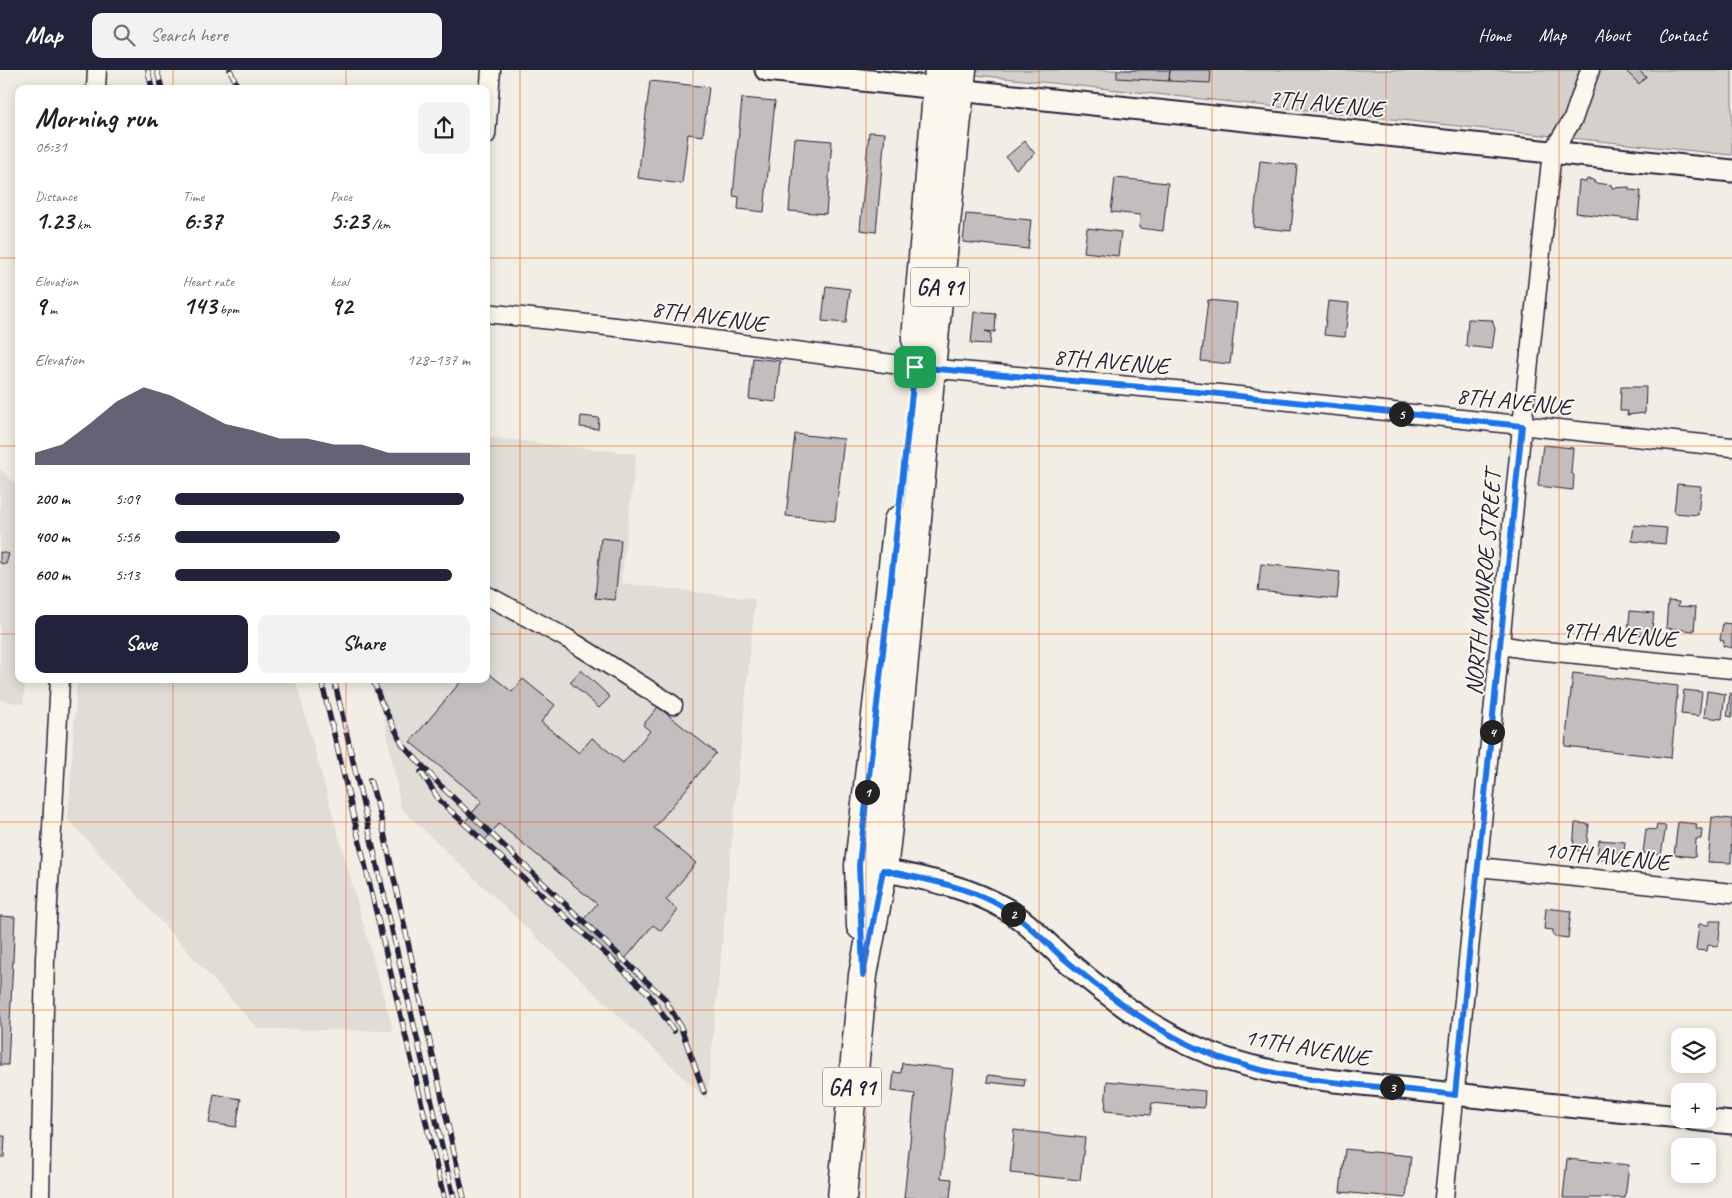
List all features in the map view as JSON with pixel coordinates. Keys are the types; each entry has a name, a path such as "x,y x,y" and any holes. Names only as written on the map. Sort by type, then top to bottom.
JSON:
{"main road":[{"name":"GA 91","path":"842,1198 871,868 923,368 922,250 950,80"}],"street":[{"path":"96,85 97,70"},
{"path":"490,85 491,70"},
{"name":"7TH AVENUE","path":"766,70 950,80 1552,152 1732,171"},
{"name":"NORTH MONROE STREET","path":"1444,1198 1522,426 1552,152 1573,119 1590,70"},
{"name":"8TH AVENUE","path":"490,313 626,328 923,368 1220,394 1732,447"},
{"path":"490,597 568,639 673,705"},
{"name":"9TH AVENUE","path":"1501,644 1524,649 1732,669"},
{"path":"40,1198 45,959 60,683"},
{"name":"10TH AVENUE","path":"1478,866 1732,893"},
{"name":"11TH AVENUE","path":"871,868 964,888 993,902 1022,919 1061,956 1120,1003 1186,1044 1258,1070 1455,1095 1671,1117"},
{"path":"1716,1121 1732,1123"}],"shaded area":[{"path":"976,70 1732,70 1732,155 976,75"},
{"path":"490,437 636,454 621,583 755,599 707,1100 401,808 378,683 490,683"},
{"path":"0,469 15,483 15,683 26,683 23,704 0,700"},
{"path":"77,683 296,683 393,1031 258,1029 68,819"}],"building":[{"path":"1117,70 1170,70 1169,81 1117,78"},
{"path":"1170,70 1211,70 1210,83 1169,81"},
{"path":"1629,70 1638,70 1646,77 1639,84 1627,72"},
{"path":"650,81 709,87 703,136 688,134 682,184 638,178"},
{"path":"742,98 775,101 764,212 738,209 739,197 733,196"},
{"path":"869,132 885,133 876,232 860,230"},
{"path":"795,138 832,141 826,214 789,211"},
{"path":"1025,141 1035,154 1016,169 1006,157"},
{"path":"1260,161 1297,165 1291,231 1253,227"},
{"path":"1115,178 1168,183 1163,231 1139,228 1140,215 1111,212"},
{"path":"1587,179 1594,180 1594,183 1612,185 1612,188 1629,187 1629,190 1641,191 1638,220 1576,213 1579,181 1586,182"},
{"path":"966,214 1031,220 1028,249 963,242"},
{"path":"1087,228 1121,232 1118,256 1084,252"},
{"path":"826,286 850,289 846,323 822,321"},
{"path":"1208,300 1237,303 1230,364 1201,361"},
{"path":"1328,301 1349,303 1345,337 1324,335"},
{"path":"974,312 996,314 995,332 985,331 991,333 990,344 971,343"},
{"path":"1468,319 1492,320 1495,329 1492,349 1466,346"},
{"path":"753,358 780,361 776,402 749,399"},
{"path":"1621,387 1646,387 1645,413 1627,415 1628,411 1620,411"},
{"path":"581,416 599,418 598,429 580,427"},
{"path":"795,434 844,439 835,521 786,516"},
{"path":"1543,445 1573,448 1571,473 1574,475 1573,490 1538,486"},
{"path":"1677,484 1701,486 1698,515 1674,513"},
{"path":"1634,525 1667,528 1665,544 1632,541"},
{"path":"601,538 621,540 615,600 595,598"},
{"path":"0,552 9,554 6,564 0,563"},
{"path":"1261,564 1340,572 1337,599 1258,591"},
{"path":"1668,601 1679,602 1678,606 1696,607 1694,631 1666,628"},
{"path":"1630,611 1654,613 1651,636 1628,633"},
{"path":"1723,623 1732,624 1732,648 1723,646 1724,641 1720,640"},
{"path":"581,670 610,697 599,708 570,682"},
{"path":"1573,673 1678,686 1671,758 1565,746"},
{"path":"490,674 512,692 523,679 555,705 541,722 579,753 592,738 623,763 650,731 643,725 658,707 716,753 654,828 696,863 666,900 678,910 661,931 653,925 621,964 576,928 597,904 499,824 485,840 464,823 482,801 410,742 460,683 490,683"},
{"path":"1684,690 1702,692 1699,716 1681,714"},
{"path":"1707,691 1725,694 1722,719 1704,717"},
{"path":"1730,693 1732,694 1732,717 1727,716"},
{"path":"1712,817 1732,819 1731,863 1708,862"},
{"path":"1678,822 1697,824 1696,829 1702,829 1701,839 1696,839 1695,857 1674,855"},
{"path":"1575,823 1589,824 1586,851 1573,850"},
{"path":"1657,825 1666,826 1661,855 1643,853 1646,829 1656,830"},
{"path":"1599,840 1625,842 1623,862 1597,860"},
{"path":"1546,908 1571,911 1568,938 1553,936 1553,930 1544,929"},
{"path":"0,916 15,917 8,1065 0,1065"},
{"path":"1710,921 1721,921 1718,946 1708,945 1707,951 1696,950 1699,924 1709,925"},
{"path":"902,1063 953,1069 941,1178 952,1179 950,1198 904,1198 915,1094 892,1091 894,1072 901,1073"},
{"path":"988,1075 1025,1079 1024,1086 987,1082"},
{"path":"1107,1081 1205,1091 1204,1108 1152,1103 1150,1115 1105,1111"},
{"path":"214,1094 241,1099 236,1127 209,1123"},
{"path":"1014,1130 1085,1138 1080,1180 1010,1173"},
{"path":"0,1136 5,1136 4,1157 0,1157"},
{"path":"1345,1149 1411,1156 1406,1198 1340,1192"},
{"path":"1567,1159 1629,1165 1625,1198 1563,1198"}],"railway":[{"path":"148,70 151,85"},
{"path":"157,70 161,85"},
{"path":"230,70 237,85"},
{"path":"322,683 444,1198"},
{"path":"335,683 454,1198"},
{"path":"374,683 381,702 403,745 442,787 664,998 680,1025 704,1092"},
{"path":"421,772 440,801 648,993 674,1031"},
{"path":"370,780 379,810 464,1198"}],"route":[{"path":"915,367 1220,394 1522,426 1455,1095 1258,1070 1218,1057 1186,1044 1120,1003 1061,956 1022,919 993,902 964,888 883,870 863,975 859,865 915,367"}]}
